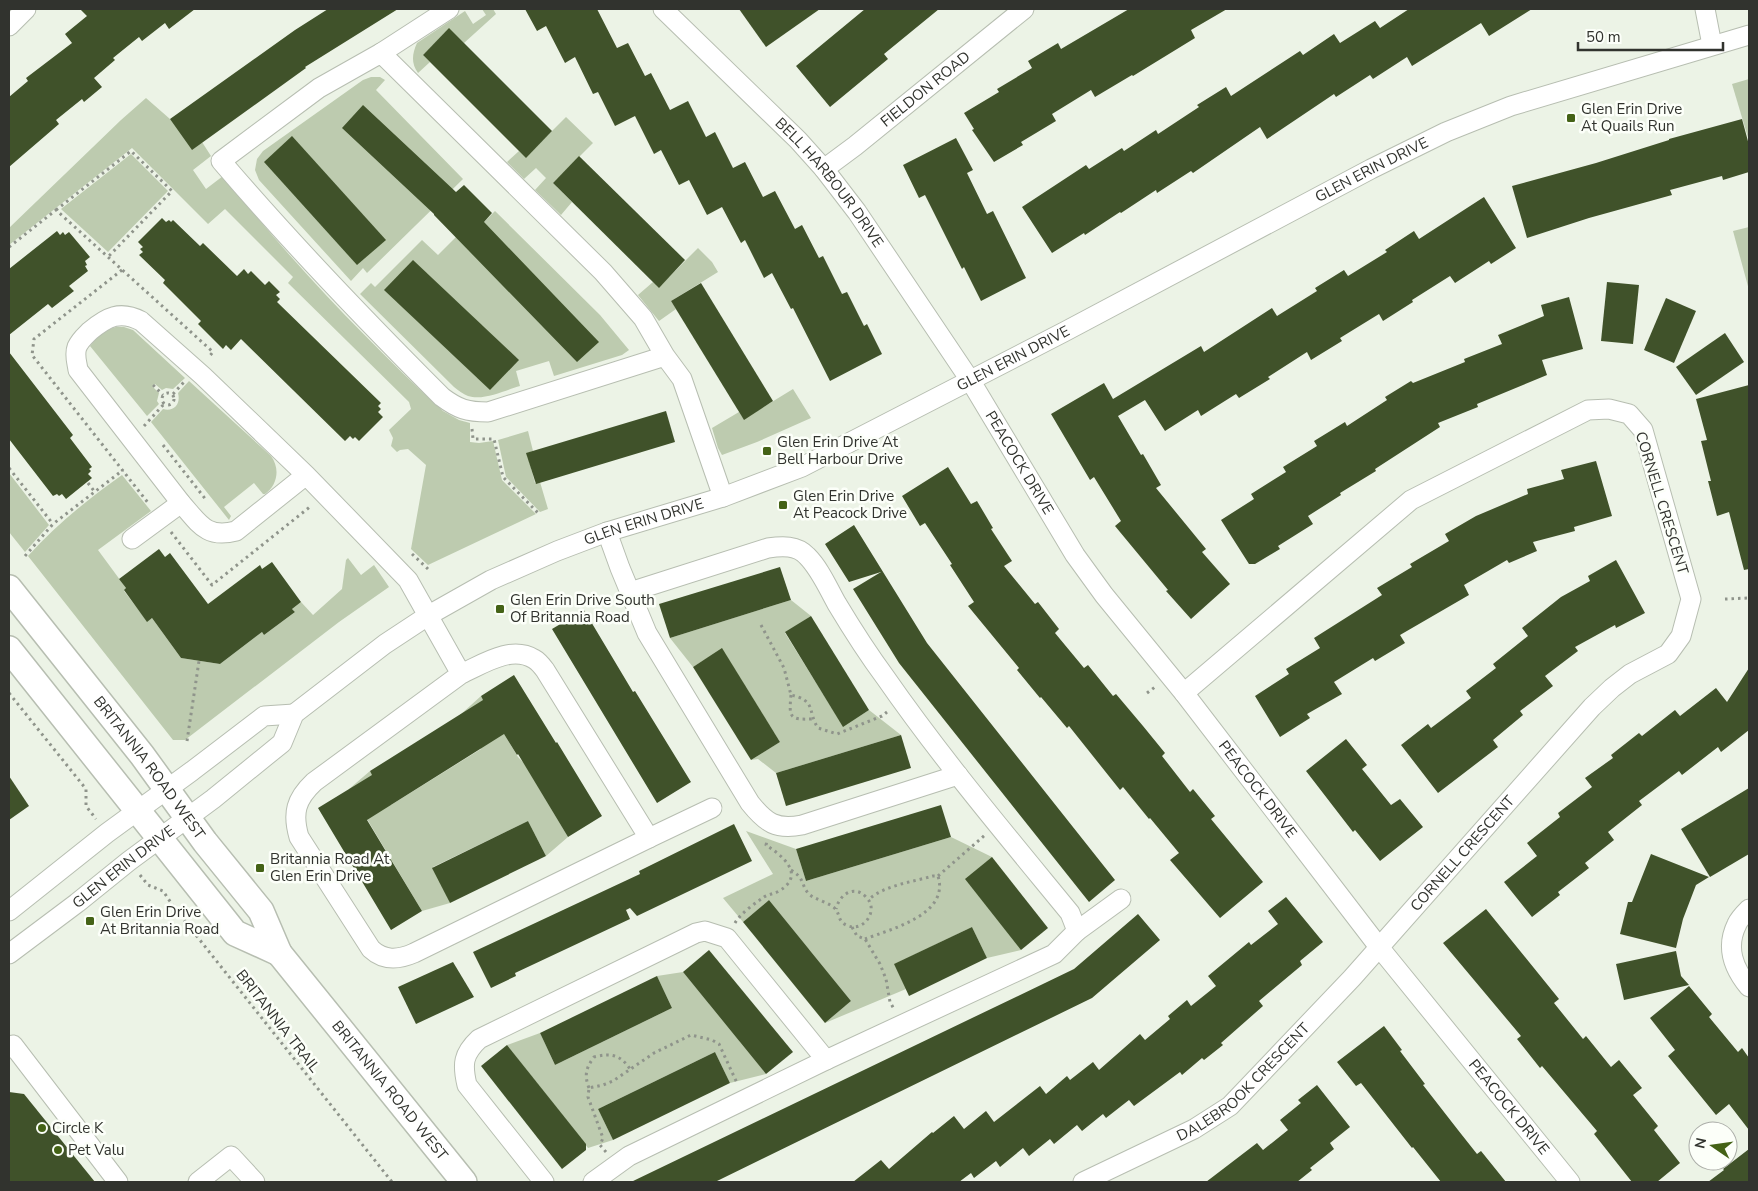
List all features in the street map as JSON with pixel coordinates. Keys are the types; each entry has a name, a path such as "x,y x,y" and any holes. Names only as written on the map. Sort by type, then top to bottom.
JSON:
{"main road":[{"name":"BRITANNIA ROAD WEST","path":"9,588 97,697 205,842 261,911 279,953 464,1182"},
{"name":"BRITANNIA ROAD WEST","path":"13,664 138,810 235,933 279,953"}],"street":[{"path":"9,26 26,9"},
{"path":"449,9 381,53 319,88 220,161 363,318 428,384 453,405 472,412 488,412 665,356"},
{"name":"BELL HARBOUR DRIVE","path":"663,9 798,140 824,169 857,212 970,380"},
{"path":"1705,9 1712,45"},
{"name":"FIELDON ROAD","path":"824,169 856,146 1020,10"},
{"name":"GLEN ERIN DRIVE","path":"9,954 282,743 294,714 385,644 429,615 491,580 557,551 607,532 723,497 802,467 874,432 1371,169 1446,132 1511,106 1749,35"},
{"path":"381,53 603,272 643,318 665,356 682,379 723,497"},
{"path":"306,475 236,531 224,534 210,532 181,503 78,370 77,347 82,339 101,322 111,317 128,316 141,321 196,370 306,475 408,580 461,674"},
{"name":"PEACOCK DRIVE","path":"970,380 1075,555 1104,595 1184,693 1380,947 1569,1182"},
{"name":"CORNELL CRESCENT","path":"1184,693 1411,500 1588,410 1609,410 1629,414 1643,430 1690,599 1681,636 1668,654 1630,674 1592,706 1380,947"},
{"path":"132,539 181,503"},
{"path":"607,532 646,633 745,794 760,814 772,824 780,827 802,825 958,775"},
{"path":"630,592 768,548 781,546 797,549 806,555 815,566 854,633 901,700 958,775 1070,913 1077,931"},
{"path":"649,838 545,670 535,659 525,655 513,654 502,656 461,674 314,782 303,793 295,822 299,838 371,949 379,956 385,958 403,958 712,808"},
{"path":"9,911 107,833 264,716 294,714"},
{"path":"593,1182 629,1156 826,1060 1054,954 1077,931 1121,898"},
{"path":"1749,909 1737,923 1731,943 1734,963 1749,987"},
{"path":"544,1182 467,1085 464,1072 466,1054 479,1039 696,933 705,932 727,938 826,1060"},
{"name":"DALEBROOK CRESCENT","path":"1083,1182 1194,1129 1230,1106 1380,947"},
{"path":"9,1048 13,1045 118,1182"},
{"path":"198,1182 231,1156 255,1182"}],"path":[{"path":"9,247 131,151 172,191 108,257"},
{"path":"56,210 213,352 196,370"},
{"path":"122,270 34,339 32,355 212,585 325,494"},
{"path":"153,385 164,395"},
{"path":"164,395 170,393 174,399 172,405 164,404"},
{"path":"164,395 162,400 164,404"},
{"path":"132,438 164,404"},
{"path":"472,412 472,439 494,439 503,477 540,515"},
{"path":"9,468 52,524"},
{"path":"25,556 52,524 123,470"},
{"path":"88,483 94,491"},
{"path":"407,550 428,569"},
{"path":"1725,600 1749,598"},
{"path":"761,624 784,668 791,695 790,714 798,720 812,719"},
{"path":"187,741 199,660"},
{"path":"1147,693 1155,687"},
{"path":"9,693 86,789 86,806"},
{"path":"791,695 802,698 811,706 813,712 812,719 818,728 837,734 882,716 901,700"},
{"path":"727,938 738,918 765,896 785,886 791,878 791,870 787,861 766,845 772,824"},
{"path":"869,899 876,893 892,887 938,876 977,841 999,826"},
{"path":"791,870 798,874 809,894 836,910"},
{"path":"865,939 907,922 930,908 940,888 938,876"},
{"name":"BRITANNIA TRAIL","path":"144,880 148,885 163,891 176,910 392,1182"},
{"path":"856,891 869,899 872,907 871,915 867,922 860,926 852,927 840,921 836,910 837,902 842,896 848,892 856,891"},
{"path":"852,927 857,936 865,939 880,964 886,979 890,1002 904,1024"},
{"path":"588,1088 614,1081 654,1054 691,1035 712,1040 719,1044 745,1099"},
{"path":"616,1165 600,1145 603,1138 588,1097 585,1078 587,1067 594,1057 612,1054 622,1059 630,1069"}],"green space":[{"path":"482,9 493,9 496,14 464,43 449,29 423,55 430,62 418,73 414,66 413,58 417,43 465,11 473,24 486,15"},
{"path":"371,77 380,77 385,80 376,90 463,179 367,273 363,268 351,281 259,180 255,170 257,159 263,151 363,80"},
{"path":"1749,79 1749,141 1732,84"},
{"path":"146,98 170,119 202,142 211,156 193,170 206,189 223,176 328,298 385,355 443,411 459,420 470,423 470,442 493,441 502,480 536,514 428,565 411,549 426,465 408,449 397,452 391,446 393,438 389,430 411,409 409,402 288,283 293,277 225,209 208,224 132,148 9,245 9,228"},
{"path":"566,117 593,143 553,183 572,202 561,215 535,190 546,178 536,168 524,179 507,162 519,151 526,157"},
{"path":"131,154 168,191 108,252 61,209"},
{"path":"495,211 600,315 629,350 622,355 554,376 549,361 516,371 520,386 488,396 468,396 454,387 360,294 371,283 375,287 422,240 438,255 456,237 463,243"},
{"path":"1749,227 1749,290 1733,231"},
{"path":"698,248 712,262 718,272 671,301 676,309 659,321 638,295 653,282 659,287"},
{"path":"116,327 133,330 185,378 173,389 166,388 162,390 155,384 152,386 159,393 157,401 159,404 147,416 90,346 101,334"},
{"path":"189,381 271,456 276,466 275,481 265,494 254,483 224,507 231,516 229,520 151,422 163,409 167,410 176,406 179,397 178,393"},
{"path":"793,389 811,418 722,455 712,428 739,412 744,419"},
{"path":"528,431 533,451 527,453 535,483 540,482 548,509 540,512 506,477 498,440"},
{"path":"9,473 49,525 25,552 9,532"},
{"path":"122,475 151,511 98,550 126,588 124,591 147,621 152,618 181,658 220,664 262,632 264,635 295,612 292,609 301,602 313,615 342,589 346,560 348,558 361,575 374,565 389,587 339,622 185,740 173,740 28,556 73,513"},
{"path":"791,600 811,616 785,633 843,726 869,710 901,735 776,773 758,759 751,760 780,742 722,649 693,667 670,638"},
{"path":"481,696 568,837 546,856 528,821 433,867 450,903 422,911 349,789 370,771 391,805 481,749 460,715"},
{"path":"746,831 796,849 806,881 951,837 992,857 1021,950 987,958 972,927 895,964 906,989 825,1023 851,1001 769,900 743,922 723,898 773,874"},
{"path":"683,972 766,1074 730,1083 715,1052 598,1109 613,1140 588,1148 507,1045 540,1033 555,1065 672,1008 657,976"}],"building":[{"path":"80,9 195,9 169,29 165,23 142,41 139,37 113,58 115,60 94,78 102,87 84,102 82,99 56,120 59,124 9,167 9,97 28,81 26,78 72,43 65,34 87,16"},
{"path":"328,9 398,9 305,67 192,150 170,119 295,30"},
{"path":"525,9 597,9 617,48 628,43 645,76 651,73 670,110 688,101 706,137 715,132 733,168 745,162 763,197 775,191 795,229 802,225 819,258 823,256 842,294 847,292 864,326 867,324 882,354 830,381 793,308 791,309 772,273 764,278 745,240 741,243 722,207 707,215 689,180 679,185 661,150 654,154 635,116 615,126 598,92 593,94 575,57 565,63 546,26 537,31"},
{"path":"739,9 820,9 766,47"},
{"path":"865,9 939,9 884,54 888,59 830,107 796,66"},
{"path":"1129,9 1227,9 1191,30 1195,38 1133,76 1095,97 1091,90 1052,114 1056,121 1021,142 1023,145 994,162 972,130 974,129 964,113 999,92 997,89 1032,68 1028,61 1058,43 1061,49"},
{"path":"1409,9 1532,9 1489,36 1481,23 1412,66 1407,57 1373,79 1370,75 1336,97 1334,94 1267,139 1260,127 1193,173 1191,171 1157,193 1156,190 1085,235 1084,233 1052,253 1022,207 1086,165 1089,169 1122,148 1124,151 1156,130 1158,134 1199,107 1197,105 1226,87 1231,96 1300,51 1303,55 1334,34 1340,43 1375,21 1380,28"},
{"path":"449,28 552,131 526,158 423,55"},
{"path":"363,105 456,192 464,185 492,213 484,222 599,342 577,362 434,214 342,128"},
{"path":"1742,119 1749,145 1749,172 1723,180 1722,176 1670,190 1672,195 1589,218 1527,238 1512,186"},
{"path":"292,136 386,240 357,265 264,162"},
{"path":"956,138 973,170 967,173 987,214 993,211 1026,278 981,301 964,267 962,269 925,195 919,198 903,165"},
{"path":"579,156 685,260 659,288 553,183"},
{"path":"1484,197 1516,248 1491,264 1489,261 1455,283 1450,276 1383,321 1379,314 1340,338 1342,341 1311,360 1307,352 1268,377 1270,379 1239,398 1236,394 1201,416 1198,410 1165,431 1145,400 1118,416 1161,485 1156,488 1206,549 1202,552 1230,584 1191,619 1166,591 1168,590 1115,526 1121,521 1094,477 1090,480 1051,414 1104,383 1113,399 1201,346 1204,352 1272,308 1277,316 1317,291 1315,288 1344,270 1348,276 1387,252 1385,250 1414,231 1419,239"},
{"path":"162,218 166,222 173,220 200,246 203,243 237,276 244,269 248,274 251,271 265,285 269,281 280,292 276,295 280,299 277,302 381,403 378,406 381,409 378,412 383,417 359,441 355,437 353,439 350,436 345,441 241,339 231,350 226,345 223,349 198,324 201,321 163,283 165,280 139,255 143,252 140,249 143,247 138,242"},
{"path":"57,231 60,235 63,232 65,235 69,232 90,257 85,261 88,271 69,286 74,291 52,308 48,304 9,335 9,269"},
{"path":"413,260 519,360 490,390 384,290"},
{"path":"1607,282 1639,285 1633,344 1601,341"},
{"path":"701,283 773,401 744,420 671,301"},
{"path":"1569,297 1583,349 1542,360 1547,375 1477,404 1478,407 1438,423 1440,427 1375,469 1376,471 1340,493 1341,495 1308,516 1313,524 1278,546 1280,549 1255,564 1249,564 1221,520 1254,499 1251,494 1286,472 1283,467 1317,446 1314,441 1345,422 1347,426 1387,400 1385,397 1411,381 1413,383 1465,362 1464,359 1502,344 1498,335 1544,316 1541,305"},
{"path":"1666,298 1696,311 1674,363 1644,350"},
{"path":"1725,333 1744,362 1696,395 1676,367"},
{"path":"9,352 73,435 70,438 92,467 89,469 91,471 88,474 92,478 66,499 62,494 53,496 9,439"},
{"path":"1749,385 1749,569 1744,570 1729,512 1717,516 1701,441 1707,440 1696,399"},
{"path":"666,411 675,442 536,484 526,453"},
{"path":"1596,461 1612,516 1574,527 1575,531 1533,542 1537,551 1509,563 1507,560 1464,585 1469,595 1400,635 1405,643 1375,661 1373,658 1334,682 1342,694 1307,714 1310,718 1280,737 1255,696 1289,674 1286,669 1320,648 1314,638 1382,595 1377,588 1412,567 1410,564 1449,541 1445,534 1476,516 1528,494 1527,489 1564,479 1561,470"},
{"path":"948,467 971,504 977,501 993,528 991,529 1012,561 1004,566 1035,604 1038,602 1059,629 1055,633 1084,668 1088,665 1113,696 1116,694 1143,726 1165,753 1162,756 1190,792 1193,789 1215,816 1211,819 1263,882 1220,918 1170,860 1179,853 1123,787 1120,790 1069,726 1067,728 1040,698 1017,670 1019,668 968,606 974,602 950,565 952,564 925,523 920,526 902,496"},
{"path":"854,525 927,643 1115,880 1089,902 899,663 853,589 881,572 849,582 825,544"},
{"path":"159,549 165,557 170,553 208,604 260,565 262,569 272,562 301,602 292,609 295,612 264,635 262,632 220,664 181,658 152,618 147,622 124,590 126,588 119,579"},
{"path":"1616,560 1645,613 1616,628 1615,625 1575,647 1578,651 1545,676 1553,686 1520,711 1523,715 1493,740 1498,747 1438,793 1401,745 1428,724 1431,728 1471,698 1466,691 1496,668 1493,664 1528,636 1522,628 1561,597 1590,581 1588,576"},
{"path":"780,567 791,600 670,638 659,604"},
{"path":"584,610 633,692 635,691 691,782 657,803 552,629"},
{"path":"811,616 869,710 843,727 785,632"},
{"path":"722,648 780,742 751,760 693,667"},
{"path":"1749,668 1749,730 1721,752 1718,747 1682,775 1679,771 1639,801 1642,805 1608,832 1614,840 1585,863 1589,868 1558,892 1560,895 1532,917 1504,882 1537,856 1527,843 1560,817 1558,813 1592,787 1585,778 1613,758 1611,755 1639,733 1642,736 1675,710 1680,716 1716,688 1727,702"},
{"path":"514,675 602,816 568,837 504,734 367,820 422,911 391,930 318,808 372,775 370,771 483,700 481,696"},
{"path":"901,735 911,768 786,806 776,773"},
{"path":"1346,739 1367,765 1362,769 1391,805 1400,799 1423,827 1380,861 1355,830 1353,832 1306,771"},
{"path":"9,776 29,806 9,820"},
{"path":"1749,788 1749,854 1710,877 1681,829"},
{"path":"941,805 951,837 806,881 796,849"},
{"path":"528,821 546,856 450,903 432,868"},
{"path":"734,824 752,861 637,916 630,908 626,910 630,919 515,973 516,976 491,988 473,952 640,874 639,871"},
{"path":"1651,854 1709,877 1696,885 1683,919 1676,948 1620,934 1628,902 1632,902"},
{"path":"992,857 1048,928 1021,950 965,879"},
{"path":"1286,897 1323,942 1300,961 1302,965 1259,1001 1263,1006 1221,1043 1223,1045 1204,1060 1202,1058 1182,1075 1180,1072 1134,1106 1129,1100 1106,1118 1103,1114 1082,1131 1077,1125 1054,1144 1050,1139 1029,1156 1023,1148 1000,1167 996,1161 974,1178 971,1173 959,1182 853,1182 881,1160 889,1169 932,1132 954,1116 964,1129 986,1111 994,1122 1040,1086 1046,1094 1067,1076 1070,1080 1093,1062 1099,1070 1140,1034 1145,1040 1170,1019 1168,1016 1187,1000 1191,1006 1216,986 1208,976 1249,942 1251,945 1278,924 1268,911"},
{"path":"769,900 851,1001 825,1023 743,922"},
{"path":"1486,909 1559,999 1554,1003 1583,1039 1586,1036 1611,1067 1619,1060 1642,1088 1633,1095 1658,1126 1654,1130 1680,1163 1657,1182 1632,1182 1594,1134 1597,1131 1542,1066 1540,1068 1517,1039 1521,1036 1443,943"},
{"path":"1138,914 1160,940 1092,998 715,1182 631,1182 1074,969"},
{"path":"972,927 987,958 909,996 894,964"},
{"path":"709,950 793,1052 766,1074 683,972"},
{"path":"1676,951 1681,976 1689,985 1624,1000 1616,964"},
{"path":"453,962 474,997 416,1024 398,987"},
{"path":"657,976 672,1008 555,1065 540,1033"},
{"path":"1689,986 1712,1014 1709,1017 1738,1052 1742,1048 1749,1058 1749,1130 1729,1104 1716,1115 1668,1056 1675,1050 1650,1018"},
{"path":"1384,1026 1425,1084 1423,1085 1458,1130 1477,1154 1481,1151 1506,1182 1441,1182 1361,1083 1356,1086 1337,1062"},
{"path":"507,1045 586,1144 586,1150 562,1169 481,1066"},
{"path":"715,1052 730,1083 613,1140 598,1109"},
{"path":"1317,1085 1350,1127 1330,1143 1334,1149 1310,1168 1312,1170 1297,1182 1206,1182 1257,1143 1263,1150 1288,1130 1280,1120 1301,1103 1298,1100"},
{"path":"9,1092 24,1094 95,1182 9,1182"},
{"path":"1749,1149 1749,1182 1708,1182 1723,1171 1738,1171 1738,1157"}],"place":[{"name":"Glen Erin Drive At Quails Run","path":"1571,118"},
{"name":"Glen Erin Drive At Bell Harbour Drive","path":"767,451"},
{"name":"Glen Erin Drive At Peacock Drive","path":"783,505"},
{"name":"Glen Erin Drive South Of Britannia Road","path":"500,609"},
{"name":"Britannia Road At Glen Erin Drive","path":"260,868"},
{"name":"Glen Erin Drive At Britannia Road","path":"90,921"},
{"name":"Circle K","path":"42,1128"},
{"name":"Pet Valu","path":"58,1150"}]}
